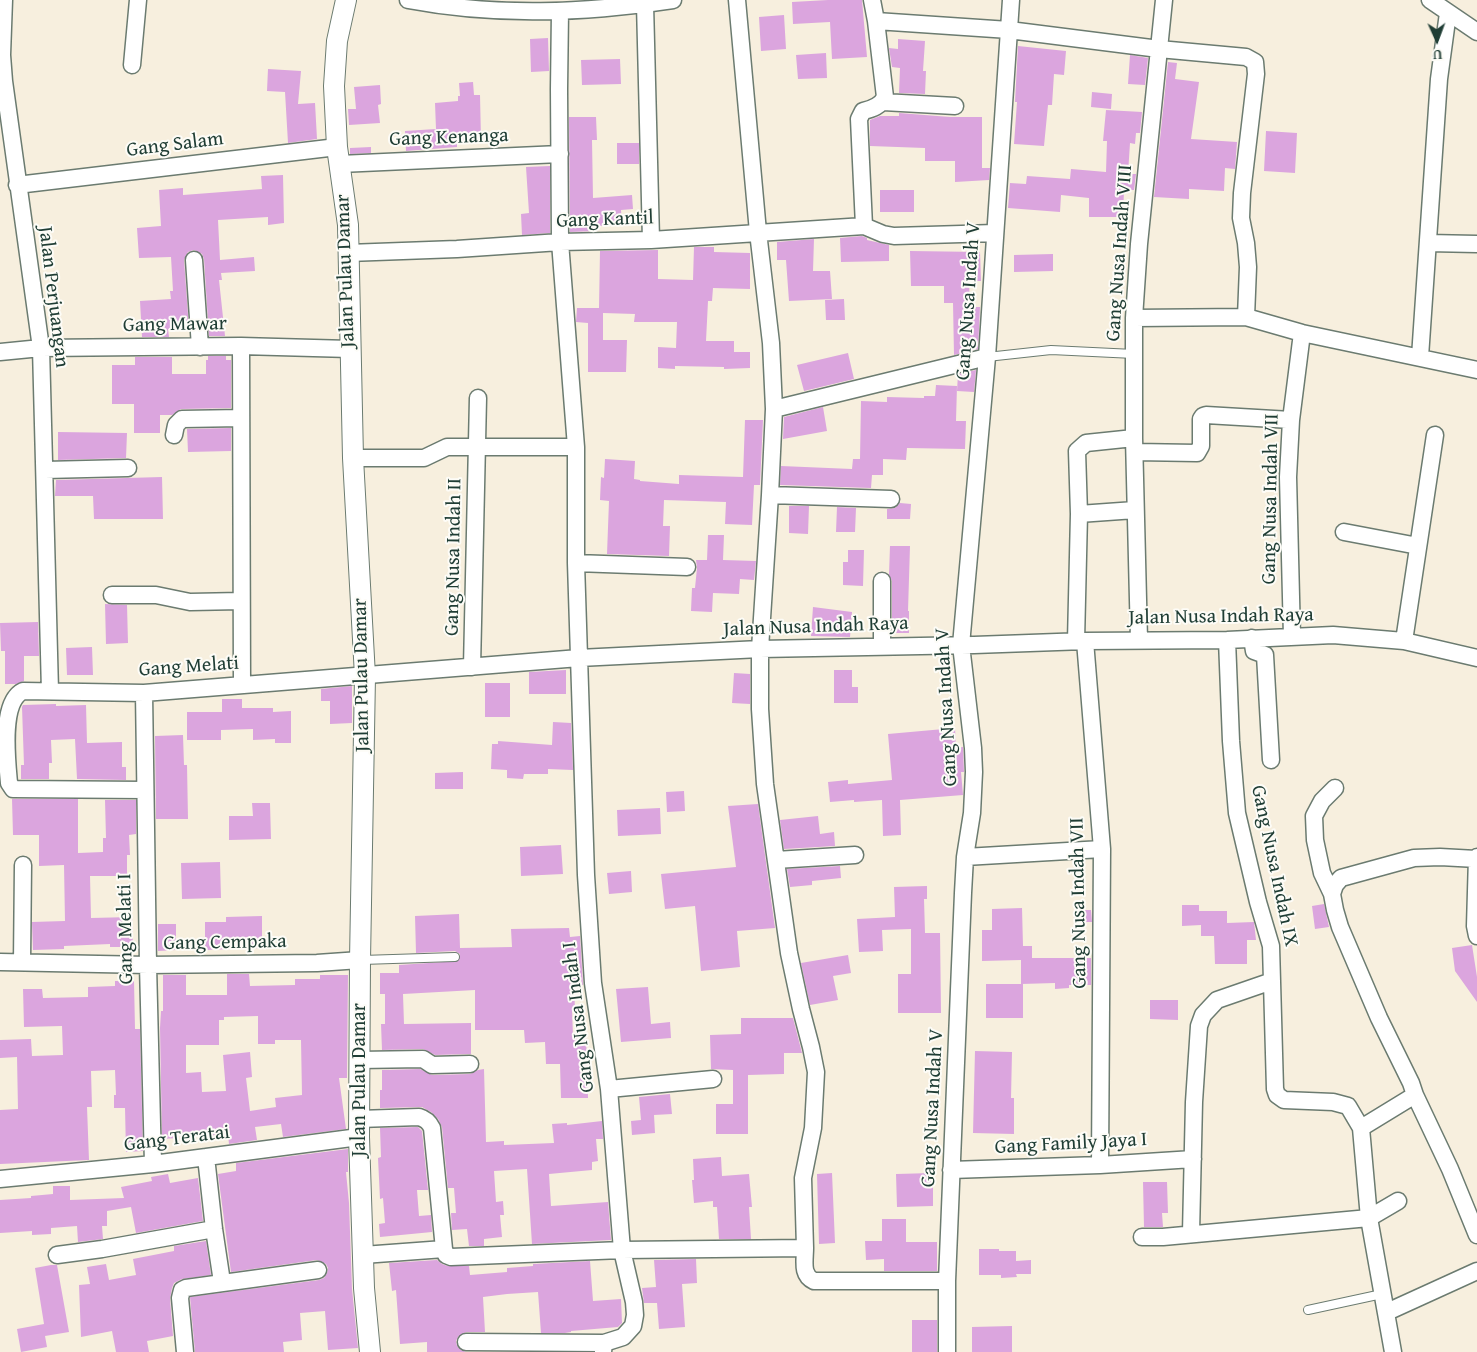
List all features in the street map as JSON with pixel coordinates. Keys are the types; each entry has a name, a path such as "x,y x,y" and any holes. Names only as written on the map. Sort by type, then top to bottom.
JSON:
{"street":[{"name":"Jalan Perjuangan","path":"4,0 2,55 4,81 41,348 50,691"},
{"path":"132,65 138,0"},
{"name":"Jalan Pulau Damar","path":"346,0 337,41 334,86 339,155 348,225 353,458 365,676 359,1128 363,1255 370,1352"},
{"path":"408,0 434,5 504,12 560,7 645,4 674,0"},
{"path":"737,0 758,232 771,343 774,408 760,650 760,709 765,784 789,953 816,1072 813,1128 803,1178 805,1272 808,1278 814,1281 947,1281"},
{"path":"872,0 885,90 883,102"},
{"name":"Gang Nusa Indah V","path":"947,1352 947,1281 951,1170 965,858 972,812 973,748 961,645 987,357 1011,0"},
{"name":"Gang Nusa Indah VIII","path":"1139,640 1135,510 1134,318 1139,244 1164,0"},
{"path":"1430,0 1477,32"},
{"path":"645,4 651,240"},
{"name":"Gang Nusa Indah I","path":"560,7 560,242 576,447 576,563 586,875 593,983 609,1089 622,1250 634,1302 635,1315 633,1326 623,1337 603,1348"},
{"path":"1420,357 1439,79 1448,13"},
{"path":"876,21 1009,30 1159,49 1246,56 1255,62 1256,74 1242,193 1241,218 1248,267 1246,317"},
{"path":"955,106 883,102 872,109 863,111 859,119 864,226 883,234 894,236 995,233"},
{"name":"Gang Kenanga","path":"339,155 560,154"},
{"name":"Gang Salam","path":"18,186 339,155"},
{"name":"Gang Kantil","path":"348,253 457,249 560,242 651,240 864,226"},
{"path":"1428,243 1477,244"},
{"path":"194,260 200,347"},
{"path":"1134,318 1246,317 1302,333 1477,370"},
{"name":"Gang Nusa Indah VII","path":"1292,637 1288,477 1291,420 1302,333"},
{"path":"241,346 242,685"},
{"name":"Gang Mawar","path":"0,352 41,348 241,346 350,348"},
{"path":"774,408 987,357"},
{"name":"Gang Nusa Indah II","path":"472,667 478,398"},
{"path":"1081,641 1077,451 1086,443 1135,445 1197,452 1201,446 1201,419 1206,414 1291,420"},
{"path":"174,436 176,425 182,419 241,418"},
{"path":"1404,641 1435,435"},
{"path":"353,458 424,458 447,447 576,447"},
{"path":"45,470 128,468"},
{"path":"770,495 891,499"},
{"path":"1079,514 1135,510"},
{"path":"1344,532 1418,546"},
{"path":"576,563 688,567"},
{"path":"882,581 882,646"},
{"path":"112,595 156,595 190,602 241,601"},
{"name":"Jalan Nusa Indah Raya","path":"365,676 579,658 760,650 1081,641 1228,640 1332,635 1404,641 1477,658"},
{"path":"1252,638 1254,651 1265,655 1271,760"},
{"name":"Gang Nusa Indah IX","path":"1228,640 1231,741 1237,813 1258,902 1272,946 1275,1089 1280,1098 1284,1100 1333,1102 1348,1106 1361,1128"},
{"name":"Gang Nusa Indah VII","path":"1081,641 1102,849 1100,1165"},
{"name":"Gang Melati","path":"3,744 12,699 16,694 23,691 144,693 365,676"},
{"name":"Gang Melati I","path":"144,693 153,1164"},
{"path":"3,744 9,783 13,789 145,790"},
{"path":"1335,788 1322,801 1314,816 1315,840 1322,873 1332,894 1340,927 1379,1018 1415,1095 1471,1201 1477,1235"},
{"path":"965,858 1102,849"},
{"path":"776,860 855,854"},
{"path":"1332,894 1335,885 1341,878 1414,858 1477,858 1477,936"},
{"path":"22,962 24,865"},
{"name":"Gang Cempaka","path":"0,962 148,965 317,963 360,960"},
{"path":"1191,1233 1194,1102 1199,1026 1203,1015 1217,1000 1272,981"},
{"path":"359,1060 422,1059 432,1065 470,1064"},
{"path":"609,1089 713,1079"},
{"path":"1393,1352 1369,1218 1361,1128 1415,1095"},
{"name":"Gang Teratai","path":"0,1179 206,1157 419,1117 426,1119 432,1128 444,1250"},
{"path":"206,1157 222,1282"},
{"name":"Gang Family Jaya I","path":"951,1170 1100,1165 1193,1159"},
{"path":"1142,1237 1163,1237 1369,1218 1398,1200"},
{"path":"57,1255 214,1229"},
{"path":"363,1255 444,1250 446,1254 456,1258 622,1250 804,1248"},
{"path":"185,1352 180,1293 186,1288 318,1270"},
{"path":"1387,1312 1477,1271"},
{"path":"466,1342 603,1348"}],"lane":[{"path":"987,357 1051,350 1134,354"},
{"path":"360,960 455,957"},
{"path":"1308,1310 1382,1294"}],"building":[{"path":"862,0 867,57 832,59 830,22 793,24 792,2"},
{"path":"784,15 786,49 761,51 759,17"},
{"path":"548,38 549,71 531,72 530,39"},
{"path":"898,39 925,41 923,71 926,71 925,94 899,93 900,68 892,67 889,48 898,49"},
{"path":"1018,46 1066,51 1064,75 1054,74 1052,105 1048,105 1044,146 1014,144"},
{"path":"826,53 827,78 798,79 796,55"},
{"path":"1130,55 1148,58 1145,85 1128,84"},
{"path":"620,59 621,84 582,85 581,60"},
{"path":"1168,62 1177,63 1175,79 1199,82 1191,139 1237,142 1235,169 1225,168 1224,191 1189,189 1189,199 1154,197"},
{"path":"268,69 301,71 298,104 315,103 317,139 288,143 285,92 267,91"},
{"path":"473,82 474,95 480,95 481,140 457,142 457,147 406,151 405,131 436,129 435,103 458,101 458,96 460,96 459,83"},
{"path":"380,85 381,104 378,105 380,123 349,125 348,109 356,109 354,87"},
{"path":"1092,92 1112,94 1111,109 1091,107"},
{"path":"1106,110 1142,112 1140,133 1136,133 1135,144 1130,143 1128,174 1136,174 1134,190 1124,190 1123,217 1089,217 1089,198 1061,195 1060,212 1008,208 1010,183 1026,184 1027,176 1070,179 1071,169 1106,172 1107,141 1103,141"},
{"path":"899,113 950,117 982,117 982,168 990,168 989,180 955,182 955,161 925,161 925,148 870,146 870,120 880,116 899,116"},
{"path":"569,117 596,117 597,140 592,140 593,198 632,195 633,209 621,210 622,225 598,226 598,231 570,232"},
{"path":"1266,131 1297,133 1295,173 1264,171"},
{"path":"617,143 639,143 639,164 617,164"},
{"path":"371,147 371,153 350,154 350,148"},
{"path":"550,166 550,233 522,235 521,214 529,213 526,167"},
{"path":"283,175 284,223 268,225 268,217 218,220 220,260 254,257 255,271 221,273 222,280 219,280 225,336 209,336 204,259 202,254 194,250 188,252 184,260 189,328 168,329 169,337 142,337 140,301 171,299 170,291 173,291 171,257 139,258 137,228 161,226 159,190 183,188 183,195 262,189 261,176"},
{"path":"880,190 914,190 914,212 880,212"},
{"path":"862,236 867,238 867,240 889,245 889,261 841,262 840,238"},
{"path":"814,239 813,271 830,271 832,299 789,301 786,260 777,260 777,242"},
{"path":"694,247 714,247 714,252 750,253 750,289 713,288 712,301 708,301 706,341 734,341 734,352 750,352 750,368 724,369 724,367 675,366 675,369 658,368 658,347 676,348 677,322 634,322 635,314 603,313 603,340 627,340 626,372 588,372 588,323 576,322 577,308 599,308 600,251 658,250 658,279 693,280"},
{"path":"910,251 980,252 981,281 969,281 970,307 980,307 978,349 954,355 953,303 944,303 944,286 911,286"},
{"path":"1053,254 1053,271 1014,272 1014,255"},
{"path":"844,299 845,320 826,320 825,300"},
{"path":"848,353 854,379 804,391 797,365"},
{"path":"208,356 226,356 226,360 231,360 231,408 181,409 172,415 160,415 160,433 134,433 134,404 112,404 112,365 135,365 135,357 172,357 172,374 206,374 206,360 208,360"},
{"path":"976,370 974,392 957,391 958,374"},
{"path":"936,385 957,386 956,421 966,421 965,449 907,448 906,460 883,459 883,475 872,475 871,488 780,485 781,466 852,469 853,459 860,459 861,401 887,402 887,397 924,398 924,396 935,396"},
{"path":"823,407 827,431 783,439 784,417"},
{"path":"745,420 763,420 760,485 754,485 752,525 725,524 726,502 664,500 663,526 670,526 669,556 607,554 609,501 600,500 601,477 604,478 605,459 635,461 634,479 640,481 679,484 679,475 743,477"},
{"path":"231,428 231,451 188,452 187,429"},
{"path":"58,432 127,433 126,458 58,460"},
{"path":"162,477 163,519 94,519 93,496 55,496 56,480"},
{"path":"900,503 911,504 910,519 887,519 887,509 895,508"},
{"path":"789,506 809,506 808,534 789,533"},
{"path":"837,507 856,508 855,532 836,532"},
{"path":"708,535 724,535 723,560 756,561 754,580 740,579 739,594 713,593 712,612 691,611 692,588 695,588 697,568 696,560 707,560"},
{"path":"890,546 910,546 909,633 892,633 892,581 889,575"},
{"path":"848,550 864,550 863,586 843,585 843,562 848,562"},
{"path":"105,604 127,605 128,643 106,644"},
{"path":"813,607 852,612 850,637 811,636"},
{"path":"38,622 39,656 24,656 24,681 16,684 5,684 5,651 1,651 0,623"},
{"path":"92,647 93,675 67,675 66,648"},
{"path":"566,670 566,694 529,694 529,672"},
{"path":"834,670 852,670 852,687 858,687 858,703 834,703"},
{"path":"734,673 750,674 750,704 732,703"},
{"path":"485,683 510,683 510,717 485,717"},
{"path":"352,686 352,723 330,724 330,701 321,701 321,689"},
{"path":"222,699 242,699 242,708 273,708 273,712 291,711 291,743 275,743 275,739 253,740 253,729 221,730 221,740 187,740 187,712 222,712"},
{"path":"56,704 56,706 86,705 87,743 122,742 122,767 126,767 126,780 77,779 75,739 51,740 52,763 49,763 49,779 21,779 21,765 24,765 22,707 23,705"},
{"path":"553,722 571,723 573,770 548,769 548,774 524,774 523,779 507,778 507,770 491,769 492,744 498,744 498,741 552,745"},
{"path":"955,728 956,748 963,747 964,772 961,772 963,795 900,800 901,835 883,836 882,800 830,802 828,782 848,780 848,784 892,780 888,734"},
{"path":"183,735 184,765 187,765 188,819 156,819 155,736"},
{"path":"463,772 463,789 435,789 435,773"},
{"path":"684,791 685,811 667,812 666,792"},
{"path":"12,799 78,799 78,853 103,852 103,838 106,838 105,800 136,800 136,834 129,835 130,855 127,855 127,876 90,876 91,918 132,917 133,947 110,947 110,944 64,946 64,949 33,950 32,922 65,921 64,865 39,866 39,835 13,835"},
{"path":"252,803 270,803 271,839 229,840 229,816 253,816"},
{"path":"758,804 775,928 737,931 740,967 701,971 695,906 665,909 661,874 736,867 728,806"},
{"path":"660,808 661,834 618,836 617,810"},
{"path":"818,816 820,834 834,832 835,846 784,849 780,820"},
{"path":"561,845 563,874 521,876 520,847"},
{"path":"220,862 221,898 182,899 181,863"},
{"path":"840,866 841,878 812,881 812,885 790,887 787,869"},
{"path":"631,871 632,892 609,894 607,873"},
{"path":"927,886 927,899 924,899 925,933 940,933 941,1013 898,1013 898,974 911,974 911,929 882,930 883,951 859,952 857,919 895,917 894,887"},
{"path":"1324,904 1329,927 1315,929 1312,906"},
{"path":"1182,905 1199,905 1199,911 1227,911 1227,923 1254,922 1256,940 1247,940 1247,964 1215,964 1214,936 1201,936 1201,925 1182,926"},
{"path":"1022,908 1023,946 1032,946 1032,958 1091,958 1091,985 1069,985 1069,988 1055,989 1055,983 1021,984 1021,960 982,961 982,930 992,930 992,909"},
{"path":"1074,910 1091,910 1092,922 1074,922"},
{"path":"459,914 460,948 512,947 511,929 569,928 570,937 580,936 583,985 574,986 575,1010 572,1010 573,1036 586,1035 588,1098 561,1098 560,1064 546,1064 545,1042 525,1043 524,1030 475,1030 475,990 403,994 404,1024 471,1023 471,1054 435,1055 423,1049 382,1050 381,1024 385,1024 385,994 380,994 380,973 399,973 399,965 458,961 460,954 455,951 416,953 415,916"},
{"path":"262,916 262,948 205,950 205,922 226,922 226,917"},
{"path":"158,924 176,924 176,950 158,951"},
{"path":"1472,945 1477,977 1477,1002 1455,971 1452,948"},
{"path":"848,955 851,973 833,976 838,1000 810,1005 801,963"},
{"path":"227,974 249,974 250,986 295,985 295,979 320,979 320,975 348,975 347,1078 339,1078 346,1129 283,1137 281,1124 255,1127 257,1140 229,1144 228,1135 176,1136 177,1138 162,1139 160,1028 161,1011 163,1011 163,975 186,975 186,995 227,995","holes":["258,1016 258,1044 275,1044 275,1040 301,1040 302,1095 275,1098 276,1107 250,1111 246,1078 252,1077 250,1052 223,1055 226,1091 202,1092 201,1072 186,1073 186,1045 219,1045 219,1020 224,1020 224,1017"]},
{"path":"115,981 134,981 135,1029 140,1029 143,1151 126,1152 125,1108 114,1108 114,1095 116,1095 115,1070 91,1071 92,1107 87,1107 89,1160 0,1164 0,1110 18,1109 17,1057 0,1058 0,1040 31,1039 32,1056 63,1055 62,1026 24,1027 23,989 42,989 43,998 88,997 88,987 115,986"},
{"path":"986,984 1023,984 1023,1018 986,1018"},
{"path":"648,987 651,1024 670,1022 671,1038 621,1042 616,989"},
{"path":"1150,1000 1178,1000 1178,1020 1150,1019"},
{"path":"741,1018 793,1018 802,1053 784,1053 784,1074 748,1075 748,1134 716,1134 716,1104 733,1104 733,1070 711,1069 710,1035 741,1034"},
{"path":"975,1051 1012,1052 1011,1098 1014,1098 1014,1134 973,1133"},
{"path":"420,1069 432,1075 470,1074 484,1069 486,1142 504,1141 504,1145 554,1143 552,1124 567,1123 567,1125 602,1121 603,1139 596,1139 598,1161 592,1162 592,1170 549,1174 551,1206 608,1202 611,1240 532,1244 527,1169 494,1171 496,1202 503,1201 504,1215 500,1215 502,1237 484,1239 484,1246 469,1246 467,1229 452,1230 451,1213 456,1213 454,1188 448,1188 442,1127 438,1119 422,1107 380,1108 382,1070"},
{"path":"670,1094 672,1114 654,1115 655,1133 632,1135 631,1121 641,1120 639,1097"},
{"path":"418,1127 422,1131 428,1190 417,1190 419,1216 431,1215 432,1232 380,1237 379,1224 385,1223 383,1198 380,1199 378,1158 381,1157 380,1128"},
{"path":"348,1149 348,1172 346,1172 352,1289 358,1348 328,1350 325,1311 300,1313 302,1340 283,1342 284,1352 195,1352 190,1297 319,1280 324,1278 328,1268 326,1264 317,1260 231,1272 218,1174 236,1171 236,1163"},
{"path":"721,1157 722,1176 749,1174 752,1207 749,1207 751,1239 719,1239 717,1207 713,1207 713,1201 694,1203 693,1159"},
{"path":"832,1173 835,1243 819,1244 817,1174"},
{"path":"933,1173 933,1206 897,1207 896,1174"},
{"path":"168,1174 170,1183 198,1178 203,1221 136,1233 131,1207 107,1211 107,1226 102,1226 103,1239 78,1242 77,1226 51,1228 51,1234 32,1235 32,1231 0,1233 0,1200 53,1194 53,1186 70,1186 70,1200 124,1198 121,1187 152,1181 151,1177"},
{"path":"1143,1182 1167,1182 1168,1213 1162,1213 1163,1227 1144,1227"},
{"path":"882,1219 906,1219 906,1242 937,1242 937,1271 884,1271 884,1259 866,1260 865,1241 882,1241"},
{"path":"206,1241 211,1275 182,1279 174,1283 172,1288 170,1299 173,1336 147,1341 149,1352 116,1352 112,1331 81,1337 79,1285 90,1284 87,1267 106,1264 109,1280 136,1275 133,1259 174,1251 174,1246"},
{"path":"979,1249 1016,1251 1016,1261 1031,1260 1031,1274 1016,1274 1017,1277 1001,1278 1001,1275 979,1275"},
{"path":"696,1259 697,1283 682,1284 685,1327 659,1329 657,1303 644,1303 642,1288 656,1287 654,1260"},
{"path":"437,1260 448,1266 469,1266 470,1275 507,1272 507,1268 533,1266 533,1264 590,1261 593,1301 621,1299 622,1323 618,1327 565,1333 541,1333 538,1292 507,1294 483,1297 485,1332 466,1332 458,1337 456,1341 457,1346 466,1352 427,1352 427,1342 400,1344 396,1290 392,1291 389,1263"},
{"path":"57,1265 69,1332 45,1336 47,1347 21,1352 17,1329 44,1324 35,1268"},
{"path":"912,1320 937,1320 937,1352 912,1352"},
{"path":"1012,1326 1012,1352 972,1352 972,1327"}]}
